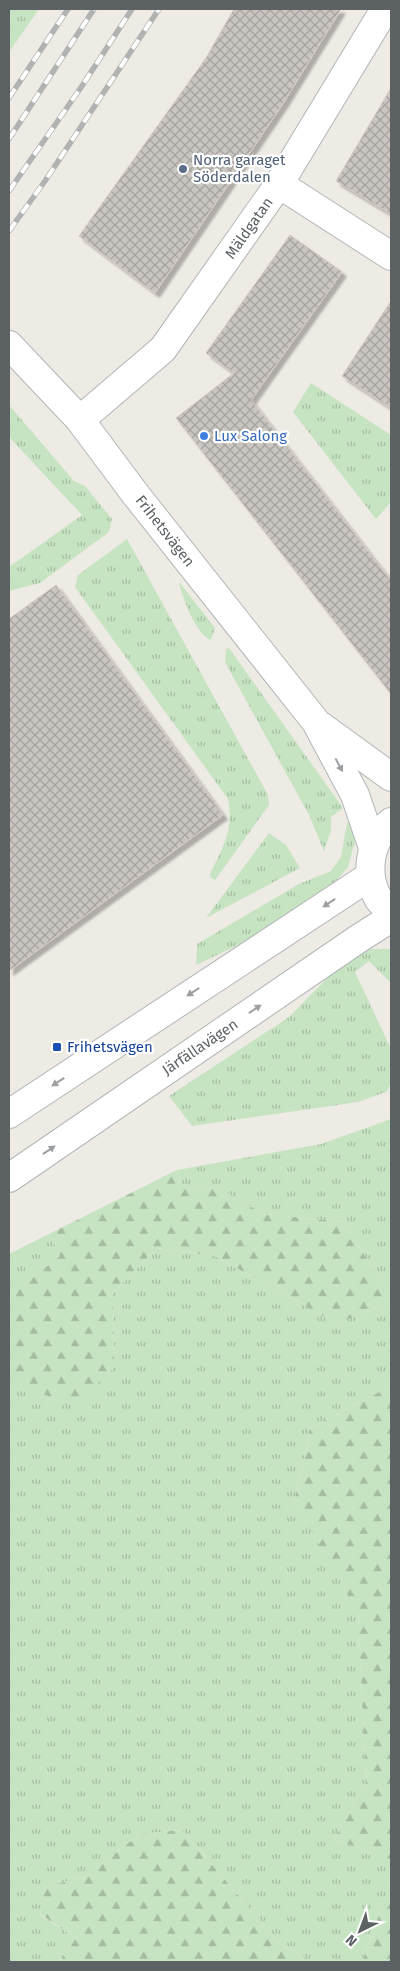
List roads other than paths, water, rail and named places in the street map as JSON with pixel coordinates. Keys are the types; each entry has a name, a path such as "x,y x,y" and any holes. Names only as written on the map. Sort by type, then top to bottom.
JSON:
{"street":[{"name":"Mäldgatan","path":"80,420 163,349 279,184 385,9"},
{"path":"279,184 391,256"},
{"name":"Frihetsvägen","path":"9,345 80,420 136,495 316,722 355,795 373,848"},
{"name":"Frihetsvägen","path":"316,722 391,777"},
{"path":"391,822 383,830 373,848 370,876 378,899 391,912"},
{"path":"9,1114 370,876"},
{"name":"Järfällavägen","path":"9,1178 391,918"}],"railway":[{"path":"9,98 68,9"},
{"path":"9,139 94,9"},
{"path":"9,191 82,86 132,9"},
{"path":"9,231 45,181 159,9"}],"place":[{"name":"Norra garaget Söderdalen","path":"183,169"},
{"name":"Lux Salong","path":"204,436"},
{"name":"Frihetsvägen","path":"57,1047"}]}
